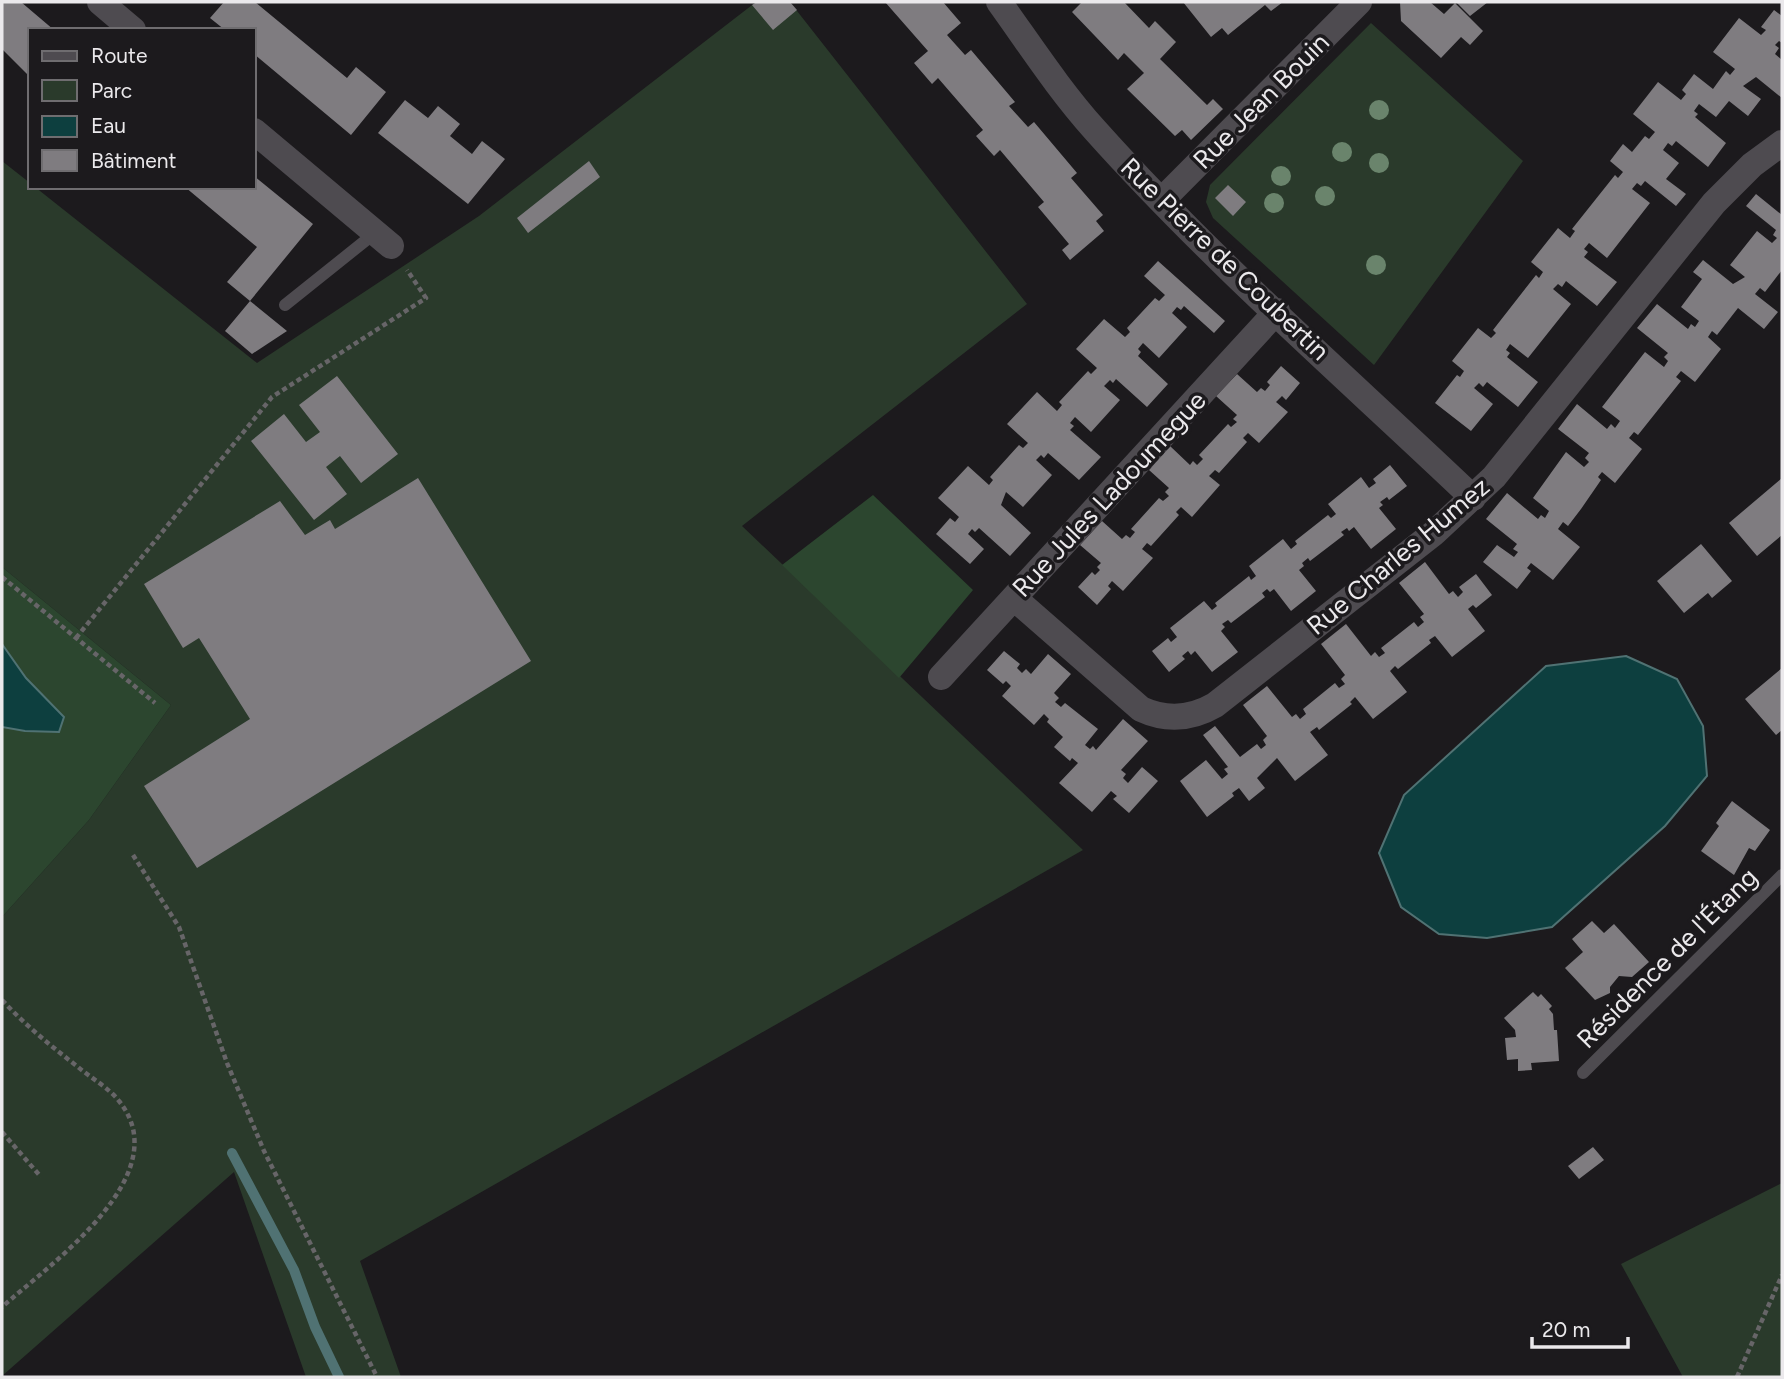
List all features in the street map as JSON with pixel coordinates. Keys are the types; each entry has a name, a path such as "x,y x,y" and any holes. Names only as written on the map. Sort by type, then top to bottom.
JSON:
{"street":[{"path":"100,2 131,28"},
{"name":"Rue Pierre de Coubertin","path":"999,2 1072,104 1162,200 1473,498"},
{"name":"Rue Jean Bouin","path":"1162,200 1360,2"},
{"path":"256,133 383,240"},
{"name":"Rue Charles Humez","path":"1014,598 1141,709 1153,714 1184,717 1215,705 1434,533 1473,498 1513,456 1714,203 1752,165 1782,143"},
{"name":"Rue Jules Ladoumegue","path":"941,677 1277,312"}],"lane":[{"path":"285,306 383,240"},
{"name":"Résidence de l'Étang","path":"1583,1073 1782,876"}],"path":[{"path":"76,638 272,397 426,298 383,240"},
{"path":"2,577 155,703"},
{"path":"133,855 179,927 227,1063 264,1151 377,1377"},
{"path":"2,1000 49,1045 119,1101 131,1121 133,1142 125,1184 109,1208 2,1307"},
{"path":"2,1132 41,1177"},
{"path":"1737,1377 1782,1275"}],"green space":[{"path":"756,2 790,2 1027,304 742,526 1083,850 360,1261 401,1377 306,1377 234,1172 2,1376 2,917 89,820 171,705 2,567 2,161 28,181 28,189 38,189 257,363 479,216"},
{"path":"1371,23 1523,161 1374,365 1213,218 1206,202 1210,185"},
{"path":"873,495 973,590 899,678 782,565"},
{"path":"2,567 171,705 89,820 2,917 2,727 25,731 64,717 26,678 2,644"},
{"path":"1782,1183 1781,1377 1683,1377 1621,1264"}],"water":[{"path":"2,644 26,678 64,717 59,732 2,727"},
{"path":"1626,656 1677,679 1703,726 1707,776 1665,826 1552,927 1487,938 1439,934 1401,907 1379,853 1404,795 1546,666"}],"building":[{"path":"2,2 21,2 52,28 28,28 28,75 2,49"},
{"path":"224,2 255,2 347,78 356,67 386,92 351,135 256,56 256,28 222,28 210,18"},
{"path":"757,2 790,2 797,10 773,30 752,5"},
{"path":"885,2 943,2 961,23 947,35 965,55 971,50 1015,102 1009,106 1028,127 1034,122 1077,173 1071,178 1103,215 1096,221 1104,231 1070,260 1062,250 1069,244 1038,207 1044,202 1000,150 994,156 976,136 983,130 938,78 932,84 914,63 928,51"},
{"path":"1082,2 1124,2 1149,28 1155,21 1176,42 1160,59 1207,105 1213,99 1223,109 1191,140 1182,130 1175,136 1127,89 1144,73 1124,53 1118,60 1072,12"},
{"path":"1183,2 1283,2 1271,11 1265,5 1228,35 1222,28 1211,37"},
{"path":"1400,2 1430,2 1444,14 1455,3 1483,31 1470,45 1461,37 1441,58 1401,21"},
{"path":"1456,2 1488,2 1470,16"},
{"path":"1774,10 1782,16 1782,43 1779,41 1775,45 1779,48 1775,54 1782,60 1782,98 1756,77 1743,86 1761,99 1748,116 1729,101 1716,117 1699,104 1694,111 1698,114 1695,117 1726,143 1708,167 1676,141 1672,146 1668,143 1663,150 1679,163 1666,179 1686,194 1676,206 1645,181 1641,186 1637,183 1632,189 1650,203 1607,258 1589,243 1584,249 1588,252 1584,257 1617,282 1597,306 1566,281 1562,287 1558,284 1553,289 1571,304 1528,358 1510,344 1506,350 1510,353 1507,357 1538,382 1518,407 1487,382 1483,387 1479,383 1474,388 1493,404 1471,431 1435,403 1457,375 1460,377 1464,371 1452,361 1478,328 1491,338 1496,333 1493,330 1536,275 1539,278 1543,272 1531,262 1558,228 1570,238 1575,231 1572,229 1615,175 1618,178 1623,172 1610,161 1623,144 1632,152 1645,136 1649,139 1655,132 1633,114 1658,82 1681,100 1686,94 1682,90 1694,74 1713,89 1726,71 1730,75 1735,69 1713,52 1739,18 1761,35 1766,30 1761,27"},
{"path":"405,100 428,118 438,106 460,124 450,136 472,154 482,141 505,159 468,204 378,133"},
{"path":"589,161 600,177 528,233 517,218"},
{"path":"256,178 313,224 250,301 227,282 257,247 187,189 256,189"},
{"path":"1228,185 1246,202 1233,216 1215,198"},
{"path":"1756,194 1782,215 1782,270 1765,292 1760,288 1755,294 1778,312 1764,329 1738,308 1717,335 1712,331 1708,337 1721,349 1695,382 1681,371 1676,377 1681,381 1638,435 1634,432 1629,438 1642,449 1615,483 1602,472 1598,477 1601,480 1568,526 1563,522 1558,529 1580,547 1553,580 1531,563 1527,568 1531,571 1517,589 1483,562 1497,545 1514,557 1518,552 1513,549 1517,544 1486,519 1507,493 1538,519 1541,515 1545,518 1549,511 1533,498 1566,452 1584,467 1589,462 1585,458 1589,453 1558,429 1577,404 1607,429 1611,424 1615,428 1620,421 1602,407 1645,352 1664,367 1668,361 1664,357 1668,353 1637,328 1657,304 1688,329 1691,324 1695,327 1699,321 1681,307 1702,279 1693,272 1703,260 1733,284 1745,277 1730,265 1757,231 1772,243 1777,238 1773,235 1776,230 1746,206"},
{"path":"1158,261 1225,321 1214,333 1184,306 1181,310 1177,307 1172,313 1187,327 1159,358 1143,343 1138,349 1141,352 1138,356 1168,384 1147,407 1116,379 1113,383 1110,380 1104,386 1120,400 1091,432 1075,417 1070,423 1074,426 1070,430 1101,457 1079,480 1048,453 1044,458 1041,455 1036,460 1052,475 1023,507 1006,492 1001,505 1031,533 1010,556 979,528 975,532 972,529 968,534 984,549 970,564 936,534 950,518 955,522 959,517 938,498 968,466 989,485 993,480 990,477 1019,445 1023,448 1028,443 1007,424 1037,392 1057,411 1062,405 1059,402 1088,371 1091,374 1097,368 1076,349 1104,319 1125,337 1130,332 1127,328 1155,298 1159,301 1165,295 1144,276"},
{"path":"250,301 287,331 252,354 225,331"},
{"path":"1281,366 1300,383 1286,400 1282,396 1276,402 1288,412 1259,443 1248,433 1243,438 1247,442 1219,473 1215,470 1209,476 1220,485 1192,517 1181,507 1176,512 1179,515 1151,546 1147,543 1142,549 1153,558 1123,591 1112,581 1108,586 1111,589 1097,605 1078,587 1092,572 1095,575 1100,570 1097,567 1101,563 1080,545 1102,521 1122,539 1126,535 1130,538 1135,532 1131,529 1159,498 1163,501 1169,496 1165,492 1169,488 1149,470 1170,446 1190,465 1193,461 1197,465 1203,459 1199,455 1228,424 1231,427 1237,422 1233,419 1237,415 1216,396 1237,374 1257,392 1261,388 1265,391 1270,385 1267,382"},
{"path":"337,376 398,454 361,483 340,456 326,467 347,494 314,520 251,441 284,414 306,442 320,432 299,405"},
{"path":"1390,465 1407,486 1389,500 1387,497 1380,502 1383,505 1379,508 1396,529 1371,549 1354,527 1349,531 1347,528 1341,532 1344,535 1310,561 1308,558 1302,563 1304,566 1299,570 1316,591 1291,611 1274,589 1270,592 1267,589 1262,593 1265,597 1231,623 1228,620 1222,624 1225,627 1221,631 1238,652 1212,672 1195,651 1191,655 1188,651 1182,656 1185,659 1169,672 1152,651 1168,638 1171,642 1177,637 1170,628 1204,601 1212,610 1217,606 1215,603 1249,576 1251,580 1256,576 1249,566 1283,539 1291,549 1297,544 1295,541 1328,515 1331,518 1336,514 1328,504 1361,477 1369,488 1376,483 1373,479"},
{"path":"418,478 531,661 197,868 144,786 250,719 199,638 183,648 144,584 280,501 305,535 330,520 335,529"},
{"path":"1782,478 1782,535 1757,556 1729,523"},
{"path":"1701,544 1732,581 1712,598 1708,593 1684,613 1657,581"},
{"path":"1425,562 1449,594 1453,591 1458,597 1463,592 1459,587 1476,574 1492,595 1476,608 1473,605 1468,609 1485,631 1452,657 1435,636 1429,640 1431,643 1398,669 1395,666 1390,671 1407,692 1373,719 1355,697 1350,702 1352,704 1319,730 1317,727 1310,732 1328,755 1295,781 1277,758 1257,778 1265,788 1249,801 1239,788 1232,793 1234,796 1207,817 1180,781 1206,760 1222,779 1228,774 1224,769 1228,767 1203,735 1215,726 1240,757 1257,744 1261,749 1266,745 1263,740 1267,736 1243,705 1267,686 1292,717 1296,714 1300,719 1306,714 1303,709 1335,683 1339,688 1345,684 1341,679 1345,675 1321,644 1346,624 1371,656 1375,652 1379,657 1385,653 1381,648 1414,622 1418,627 1424,622 1420,617 1424,614 1399,583"},
{"path":"1004,651 1020,664 1017,668 1022,673 1026,669 1031,674 1048,654 1071,674 1054,693 1059,698 1055,702 1061,707 1065,703 1098,729 1085,745 1090,749 1093,746 1096,750 1123,719 1148,741 1121,770 1126,774 1123,778 1128,783 1142,767 1158,781 1129,813 1113,799 1117,796 1111,791 1092,812 1059,783 1078,763 1072,758 1070,761 1054,747 1063,737 1047,722 1049,719 1044,714 1034,725 1002,696 1011,686 1006,681 1003,684 987,670"},
{"path":"1782,668 1782,730 1776,735 1745,699"},
{"path":"1732,801 1770,830 1755,851 1749,848 1734,875 1701,851 1719,826 1716,823"},
{"path":"1592,921 1604,933 1614,924 1649,962 1632,977 1619,976 1610,987 1610,993 1595,1000 1565,968 1583,952 1572,939"},
{"path":"1533,992 1538,997 1541,994 1552,1006 1549,1009 1553,1014 1554,1030 1557,1030 1559,1061 1531,1063 1532,1070 1518,1071 1518,1059 1507,1060 1505,1038 1516,1037 1515,1030 1504,1018"},
{"path":"1593,1147 1604,1160 1579,1179 1568,1166"}],"waterway":[{"path":"232,1153 294,1270 315,1327 339,1377"}]}
